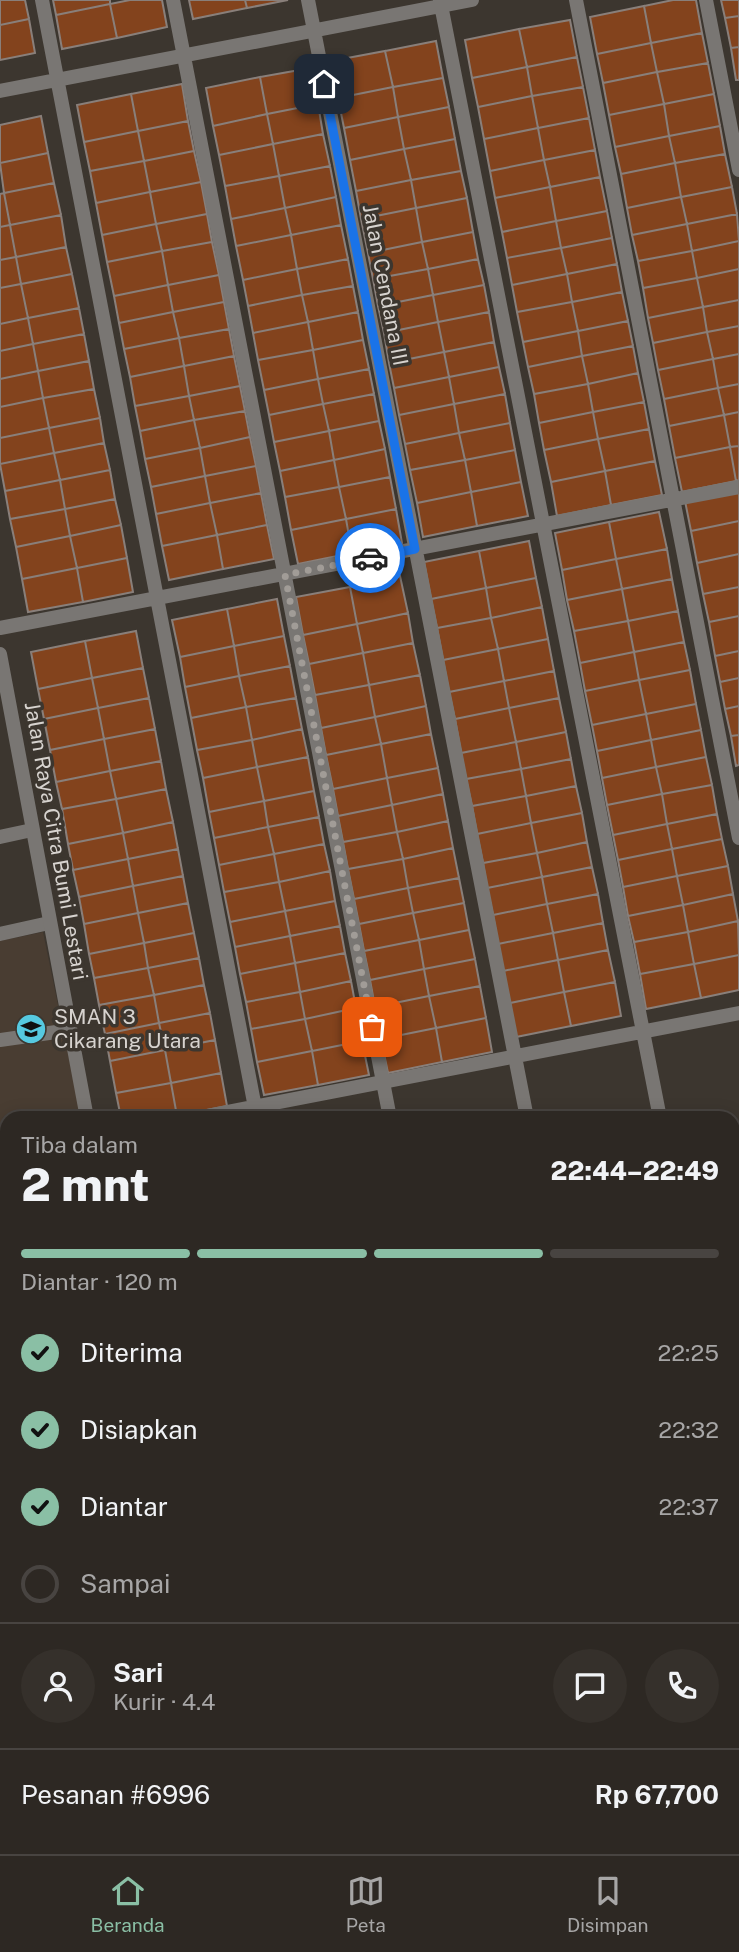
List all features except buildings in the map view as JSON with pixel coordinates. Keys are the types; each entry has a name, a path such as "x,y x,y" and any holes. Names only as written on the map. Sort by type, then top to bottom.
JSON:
{"street":[{"path":"42,0 256,1111"},
{"path":"173,0 388,1111"},
{"name":"Jalan Cendana III","path":"308,0 526,1111"},
{"path":"0,90 440,3 472,0"},
{"path":"576,0 739,838"},
{"path":"706,0 739,170"},
{"path":"440,3 659,1111"},
{"path":"0,628 739,487"},
{"name":"Jalan Raya Citra Bumi Lestari","path":"0,654 86,1111"},
{"path":"0,837 32,830"},
{"path":"0,934 49,923"},
{"path":"260,1111 382,1081 739,1013"},
{"path":"0,1040 70,1030"}],"shaded area":[{"name":"SMAN 3 Cikarang Utara","path":"43,932 80,1111 0,1111 0,941"}],"way so far":[{"path":"370,558 285,575 372,1027"}],"place":[{"name":"SMAN 3 Cikarang Utara","path":"31,1029"}],"route":[{"path":"324,84 415,549 370,558"}]}
